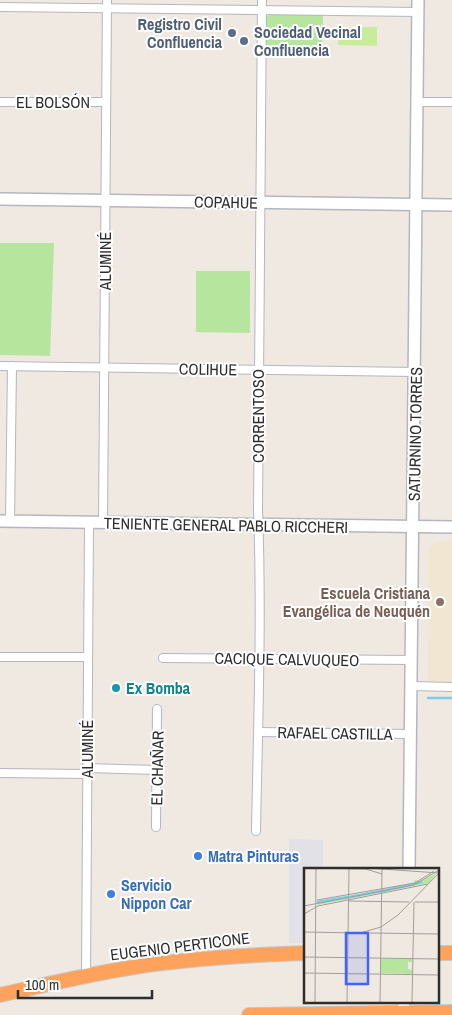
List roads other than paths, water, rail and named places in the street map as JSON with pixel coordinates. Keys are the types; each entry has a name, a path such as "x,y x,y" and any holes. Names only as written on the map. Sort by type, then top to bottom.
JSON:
{"highway":[{"name":"EUGENIO PERTICONE","path":"0,995 86,976 170,962 304,953"},
{"path":"248,1015 403,1009 452,1012"}],"street":[{"name":"CORRENTOSO","path":"256,831 259,659 258,525 262,0"},
{"path":"0,7 107,4 262,10 418,6"},
{"name":"ALUMINÉ","path":"103,523 107,4"},
{"name":"SATURNINO TORRES","path":"409,868 416,372 418,6"},
{"name":"EL BOLSÓN","path":"0,102 106,102"},
{"path":"418,102 452,102"},
{"name":"COPAHUE","path":"0,199 452,205"},
{"name":"COLIHUE","path":"0,366 416,372"},
{"path":"5,522 12,366"},
{"name":"TENIENTE GENERAL PABLO RICCHERI","path":"5,522 452,528"},
{"name":"ALUMINÉ","path":"86,976 89,523"},
{"path":"0,656 88,657"},
{"name":"CACIQUE CALVUQUEO","path":"162,658 412,660"},
{"path":"412,686 452,687"},
{"name":"EL CHAÑAR","path":"156,827 157,709"},
{"name":"RAFAEL CASTILLA","path":"258,732 411,734"},
{"path":"0,773 156,770"}],"waterway":[{"path":"428,698 452,698"}],"place":[{"name":"Registro Civil Confluencia","path":"232,33"},
{"name":"Sociedad Vecinal Confluencia","path":"244,41"},
{"name":"Escuela Cristiana Evangélica de Neuquén","path":"440,602"},
{"name":"Ex Bomba","path":"116,688"},
{"name":"Matra Pinturas","path":"198,856"},
{"name":"Servicio Nippon Car","path":"111,894"}]}
